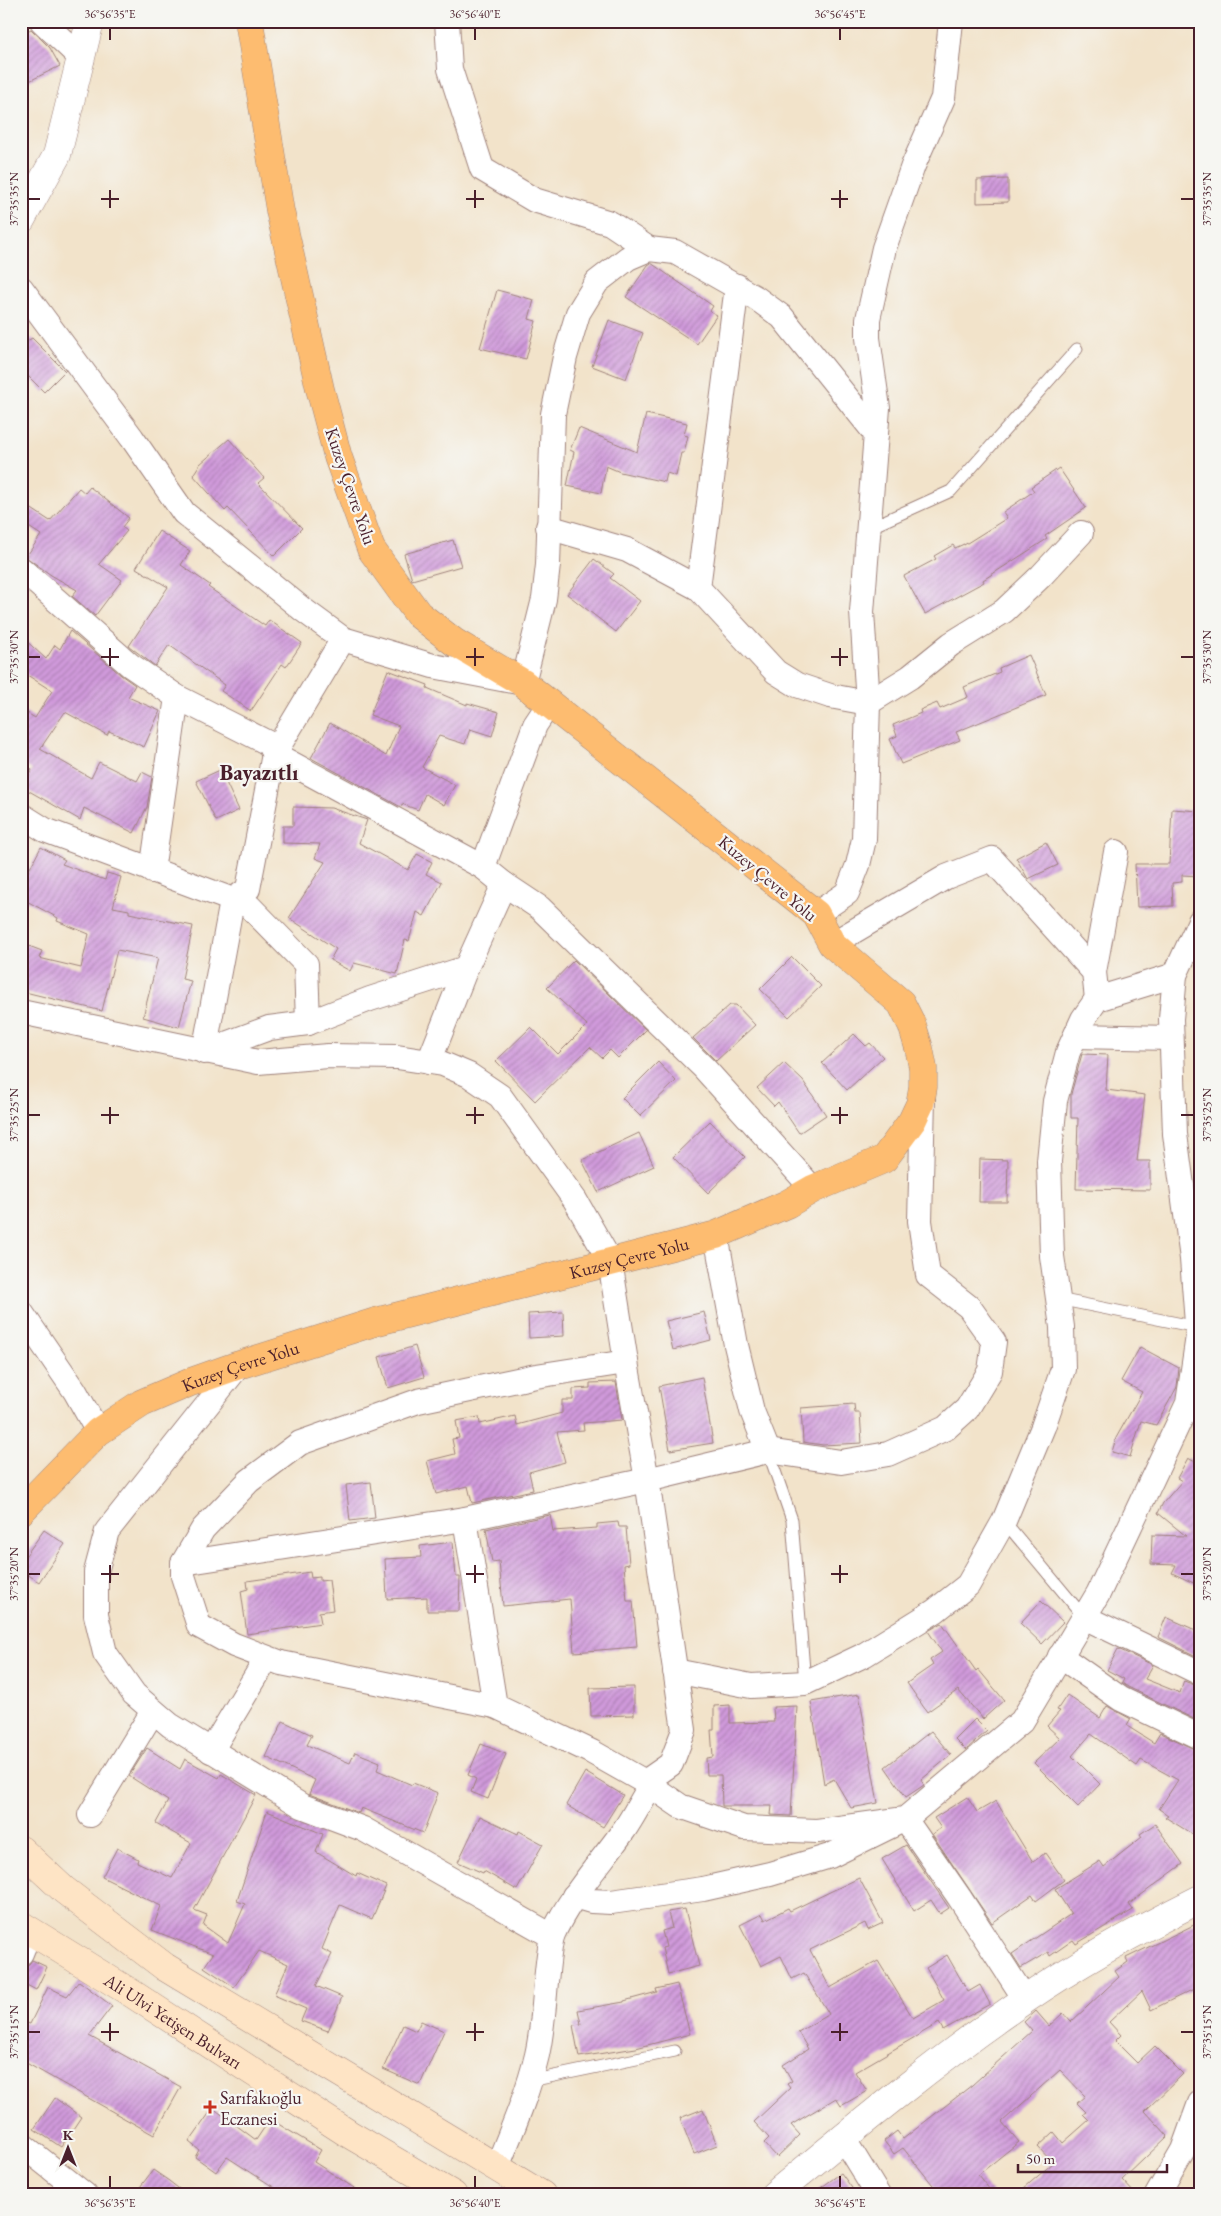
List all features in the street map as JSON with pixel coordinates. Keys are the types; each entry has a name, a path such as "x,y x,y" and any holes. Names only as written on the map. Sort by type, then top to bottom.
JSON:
{"main road":[{"name":"Kuzey Çevre Yolu","path":"21,1511 98,1432 142,1404 191,1382 240,1364 376,1322 716,1235 787,1204 814,1189 884,1159 912,1121 920,1104 923,1087 923,1068 919,1048 912,1025 901,1003 832,944 816,914 523,683 454,642 418,614 371,549 338,457 320,389 280,211 249,21"},
{"path":"21,1850 64,1890 165,1967 542,2195"},
{"name":"Ali Ulvi Yetişen Bulvarı","path":"24,1936 130,1993 349,2134 446,2192"}],"street":[{"path":"42,21 82,59"},
{"path":"21,220 57,156 90,21"},
{"path":"447,21 450,69 482,169 534,200 610,223 649,249 675,252 756,298 782,317 876,434"},
{"path":"816,914 847,893 858,865 864,839 868,703 862,612 878,408 868,338 868,320 884,248 913,166 943,98 951,21"},
{"path":"21,288 184,512 289,598 343,638 433,666 523,683 544,599 548,565 553,414 565,357 578,313 597,282 628,258 649,249"},
{"path":"698,588 737,286"},
{"path":"548,527 627,550 698,588 776,672 797,685 830,696 868,703 910,678 951,644 1004,610 1041,576 1081,533"},
{"path":"21,569 130,665 177,697 268,743 274,754 483,867 504,884 540,908 697,1061 814,1189"},
{"path":"204,1052 232,901 248,889 274,754 343,638"},
{"path":"152,870 177,697"},
{"path":"483,867 535,725 549,704"},
{"path":"21,815 45,830 249,906 306,964 308,1023"},
{"path":"675,1671 751,1686 804,1683 864,1655 934,1611 968,1585 1004,1521 1043,1427 1063,1369 1062,1327 1052,1256 1049,1161 1055,1100 1068,1052 1083,1019 1097,998 1094,972 1116,852"},
{"path":"832,944 946,878 992,859 1094,972"},
{"path":"429,1062 466,968 504,884"},
{"path":"574,1896 591,1901 611,1902 703,1889 770,1874 830,1856 905,1819 1022,1721 1098,1594 1194,1393 1198,1336 1192,1259 1175,1134 1171,1038 1175,976 1200,921"},
{"path":"204,1052 269,1028 308,1023 370,999 466,968"},
{"path":"1097,998 1175,976"},
{"path":"21,1012 258,1062 328,1056 397,1057 443,1064 470,1075 500,1096 574,1200 610,1261 647,1480 684,1730 671,1764 645,1782"},
{"path":"1076,1036 1171,1038"},
{"path":"183,1563 465,1519 647,1480 768,1451 841,1462 888,1454 946,1428 967,1409 990,1371 994,1342 969,1307 928,1275 920,1221 923,1087"},
{"path":"716,1235 736,1345 752,1411 768,1451"},
{"path":"21,1312 75,1391 98,1432"},
{"path":"626,1362 536,1376 418,1401 300,1443 242,1488 203,1529 183,1563 183,1576 199,1626 234,1645 291,1665 495,1706 553,1732 645,1782 680,1806 744,1828 817,1831 905,1819"},
{"path":"240,1364 107,1531 96,1572 96,1615 105,1653 134,1694 170,1725 211,1751 302,1806 363,1829 552,1936"},
{"path":"465,1519 495,1706"},
{"path":"1084,1617 1200,1673"},
{"path":"1060,1656 1121,1700 1200,1737"},
{"path":"211,1751 267,1658"},
{"path":"90,1815 153,1711"},
{"path":"497,2167 530,2081 542,2028 547,1960 552,1936 574,1896 625,1828 648,1790 645,1782"},
{"path":"905,1819 960,1897 1025,1999"},
{"path":"774,2195 795,2187 843,2138 940,2062 1025,1999 1134,1933 1200,1898"},
{"path":"1157,2195 1183,2150 1200,2103"},
{"path":"843,2138 878,2195"},
{"path":"21,2144 84,2195"}],"lane":[{"path":"869,528 950,491 1077,349"},
{"path":"1058,1298 1197,1327"},
{"path":"768,1451 792,1520 804,1683"},
{"path":"1004,1521 1084,1617"},
{"path":"530,2081 675,2051"}],"building":[{"path":"31,29 50,48 60,66 21,85 21,34"},
{"path":"1008,179 1008,202 977,203 977,180"},
{"path":"651,263 713,306 710,311 717,315 697,344 626,297"},
{"path":"497,290 534,300 529,319 536,321 526,359 480,348"},
{"path":"609,320 643,333 626,379 592,366"},
{"path":"32,338 65,371 44,392 21,369 21,345"},
{"path":"646,414 687,423 684,435 688,436 684,453 681,453 676,476 667,473 665,482 620,472 606,466 601,493 567,486 574,452 570,450 579,428 637,452"},
{"path":"229,439 264,478 258,483 302,528 274,556 228,508 225,511 193,475 200,464"},
{"path":"1059,468 1086,508 1045,536 1047,539 983,580 984,582 925,614 904,576 936,559 934,556 953,545 955,548 964,545 1007,518 1003,512 1034,491 1031,487"},
{"path":"90,487 129,518 122,527 127,531 99,564 122,580 95,616 72,596 77,590 51,575 26,557 41,535 21,522 21,502 50,521 79,488 85,493"},
{"path":"159,531 190,551 181,565 210,585 208,587 265,626 269,620 302,643 286,667 282,664 251,711 221,691 225,685 169,645 155,666 129,646 168,587 136,568"},
{"path":"453,540 461,566 412,580 404,554"},
{"path":"594,559 614,574 610,578 640,601 616,632 567,594"},
{"path":"70,631 135,685 128,697 160,711 144,747 109,731 107,735 65,712 40,749 91,778 99,762 137,781 142,772 152,777 147,807 134,833 84,808 80,820 22,787 32,770 21,763 21,709 35,718 52,691 21,671 21,636 46,659 55,645 60,649"},
{"path":"1029,655 1046,695 956,732 960,740 901,764 890,739 897,736 893,725 921,713 920,710 937,703 940,709 968,697 964,687 1000,672 999,668"},
{"path":"388,670 428,685 427,688 467,705 467,703 499,712 492,736 470,729 465,744 439,736 422,767 455,785 444,805 425,794 418,810 402,804 401,807 311,758 330,723 386,756 399,726 370,715"},
{"path":"220,770 239,810 216,821 196,781"},
{"path":"293,807 331,808 367,820 359,843 408,870 417,854 432,862 426,874 442,882 424,916 417,912 409,941 405,940 397,974 354,963 350,971 330,960 336,949 289,918 325,862 315,858 320,844 283,843 283,826 293,826"},
{"path":"1172,809 1200,811 1200,876 1182,875 1182,882 1172,883 1173,906 1137,907 1135,864 1169,864"},
{"path":"1046,842 1058,865 1028,879 1016,858"},
{"path":"41,847 65,860 62,864 105,880 107,873 121,877 113,907 129,910 129,913 193,926 182,979 191,981 179,1027 143,1017 158,958 117,950 102,1011 21,991 21,943 42,951 39,958 81,968 89,934 57,921 58,918 21,898 21,885"},
{"path":"792,957 821,986 789,1017 760,989"},
{"path":"574,960 646,1030 618,1058 610,1050 602,1058 590,1047 535,1101 496,1061 531,1027 558,1054 587,1025 547,988"},
{"path":"730,1005 736,1005 755,1025 716,1061 693,1038"},
{"path":"854,1034 866,1046 870,1043 883,1057 847,1090 822,1063"},
{"path":"1082,1054 1108,1055 1106,1090 1145,1095 1137,1161 1150,1161 1150,1190 1076,1189 1078,1118 1071,1118 1071,1094"},
{"path":"658,1062 676,1081 640,1116 622,1098"},
{"path":"784,1063 803,1081 826,1115 799,1133 778,1102 774,1106 757,1088"},
{"path":"710,1121 745,1157 708,1193 673,1157"},
{"path":"639,1133 654,1166 598,1192 582,1160"},
{"path":"980,1159 1008,1160 1007,1202 979,1202"},
{"path":"563,1312 564,1336 529,1338 528,1314"},
{"path":"704,1312 711,1340 673,1350 666,1321"},
{"path":"415,1346 424,1377 388,1388 379,1357"},
{"path":"1140,1347 1179,1368 1177,1387 1156,1425 1141,1421 1130,1457 1112,1452 1116,1438 1142,1392 1121,1381"},
{"path":"702,1377 713,1443 670,1450 659,1386"},
{"path":"616,1382 622,1420 583,1423 584,1430 557,1432 565,1462 529,1472 533,1490 472,1503 468,1486 436,1494 427,1461 455,1454 452,1439 459,1438 456,1421 479,1417 480,1424 515,1416 517,1425 562,1413 562,1400 573,1400 573,1389 590,1388 590,1383"},
{"path":"854,1404 855,1413 860,1413 862,1443 823,1445 803,1442 801,1408"},
{"path":"1188,1458 1197,1463 1200,1460 1200,1586 1172,1573 1176,1565 1151,1564 1152,1535 1186,1536 1158,1513 1163,1503 1182,1481 1177,1478"},
{"path":"371,1482 375,1518 350,1521 346,1485"},
{"path":"550,1515 553,1531 597,1528 597,1524 618,1522 619,1527 626,1527 629,1564 624,1565 627,1601 633,1601 637,1647 574,1652 570,1599 503,1606 499,1561 492,1562 486,1529"},
{"path":"44,1530 65,1544 39,1582 21,1570 21,1562"},
{"path":"453,1542 456,1577 460,1577 459,1611 427,1611 427,1597 387,1599 385,1559 421,1557 420,1546"},
{"path":"310,1572 311,1578 320,1577 320,1581 329,1580 333,1610 319,1612 321,1623 247,1634 241,1591 248,1589 247,1581"},
{"path":"1041,1601 1063,1622 1042,1644 1020,1623"},
{"path":"1166,1617 1191,1628 1200,1635 1200,1658 1158,1637"},
{"path":"942,1623 976,1671 978,1669 1004,1700 983,1719 958,1690 927,1712 907,1683 933,1665 930,1660 942,1652 928,1631"},
{"path":"1118,1649 1153,1665 1145,1679 1180,1693 1184,1681 1200,1687 1200,1722 1128,1687 1122,1683 1124,1679 1107,1670"},
{"path":"634,1687 634,1715 591,1716 590,1688"},
{"path":"859,1694 878,1803 851,1808 834,1779 824,1784 811,1702"},
{"path":"1067,1695 1100,1718 1107,1706 1131,1719 1127,1726 1154,1743 1160,1733 1200,1751 1200,1839 1165,1817 1168,1815 1159,1809 1178,1780 1141,1760 1137,1766 1091,1734 1072,1756 1100,1784 1078,1807 1034,1763 1060,1738 1047,1726 1060,1711 1057,1710"},
{"path":"730,1705 730,1723 774,1722 773,1707 797,1706 791,1816 771,1815 772,1806 722,1806 721,1775 707,1775 706,1758 713,1757 711,1730 714,1730 714,1706"},
{"path":"975,1719 987,1731 966,1750 955,1739"},
{"path":"283,1721 312,1735 307,1745 350,1763 355,1752 380,1762 377,1770 412,1785 413,1783 438,1793 423,1833 361,1808 359,1813 309,1794 315,1780 266,1757"},
{"path":"931,1731 951,1755 921,1780 924,1785 906,1797 885,1767"},
{"path":"481,1744 506,1754 488,1799 471,1792 476,1779 468,1775"},
{"path":"147,1748 180,1769 185,1759 219,1778 221,1774 256,1795 194,1910 207,1915 203,1925 228,1943 245,1904 237,1901 267,1811 323,1834 316,1852 356,1876 357,1873 386,1886 372,1919 340,1905 322,1949 332,1954 316,1986 342,1997 328,2031 301,2021 306,2009 274,1995 288,1964 259,1951 234,1987 204,1967 213,1954 152,1930 161,1906 102,1877 117,1848 138,1859 137,1862 172,1878 191,1843 156,1823 168,1801 129,1776"},
{"path":"585,1772 623,1795 603,1827 566,1805"},
{"path":"967,1797 977,1812 996,1801 1033,1862 1045,1853 1064,1880 1036,1901 1032,1895 992,1923 932,1834 941,1828 934,1818"},
{"path":"480,1816 518,1834 519,1831 543,1844 517,1890 484,1871 483,1873 458,1862"},
{"path":"1155,1824 1183,1864 1129,1904 1133,1910 1076,1944 1073,1940 1050,1956 1048,1952 1021,1968 1012,1954 1071,1914 1055,1889 1100,1861 1104,1867 1142,1837 1140,1834"},
{"path":"906,1845 949,1908 940,1914 931,1900 914,1911 882,1859"},
{"path":"859,1878 883,1923 868,1930 865,1923 810,1950 830,1988 878,1961 913,2018 944,2000 926,1968 947,1955 968,1992 980,1985 990,2004 943,2030 939,2023 855,2072 867,2091 841,2106 836,2098 791,2125 800,2135 777,2157 764,2143 769,2138 754,2122 790,2088 787,2084 792,2081 783,2065 808,2049 798,2032 829,2014 804,1973 792,1979 781,1956 761,1966 740,1925 762,1914 765,1920 788,1908 790,1911"},
{"path":"685,1909 699,1966 668,1974 662,1948 666,1947 662,1931 672,1928 668,1912"},
{"path":"1200,1922 1200,1986 1151,2010 1142,1991 1109,2022 1121,2035 1115,2041 1137,2063 1155,2046 1183,2074 1145,2111 1168,2136 1122,2180 1136,2195 1016,2195 1053,2163 1038,2147 1054,2132 1063,2143 1089,2120 1083,2114 1086,2112 1077,2103 1085,2096 1060,2070 1002,2122 1019,2142 978,2175 994,2195 941,2195 903,2148 894,2154 884,2141 897,2131 903,2139 972,2085 1032,2031 1024,2022 1036,2011 1049,2026 1063,2013 1071,2022 1119,1977 1115,1971 1128,1962 1126,1958"},
{"path":"32,1960 47,1967 36,1990 21,1982 22,1967 29,1964"},
{"path":"79,1981 112,2006 89,2036 181,2087 154,2135 21,2060 21,2021 30,2024 48,1987 67,1996"},
{"path":"677,1984 690,2034 636,2048 579,2057 573,2025 581,2024 578,2010 624,2002 657,1992 656,1989"},
{"path":"421,2021 444,2031 420,2085 383,2069 403,2025 416,2031"},
{"path":"55,2098 81,2117 61,2147 34,2129"},
{"path":"213,2108 256,2140 270,2119 321,2150 314,2162 365,2195 286,2195 227,2157 216,2172 195,2157 199,2150 189,2142"},
{"path":"703,2109 717,2145 694,2154 680,2118"},
{"path":"153,2170 169,2181 187,2195 134,2195"},
{"path":"841,2173 857,2195 811,2195"}],"place":[{"name":"Sarıfakıoğlu Eczanesi","path":"210,2107"}],"district":[{"name":"Bayazıtlı","path":"259,772"}]}
